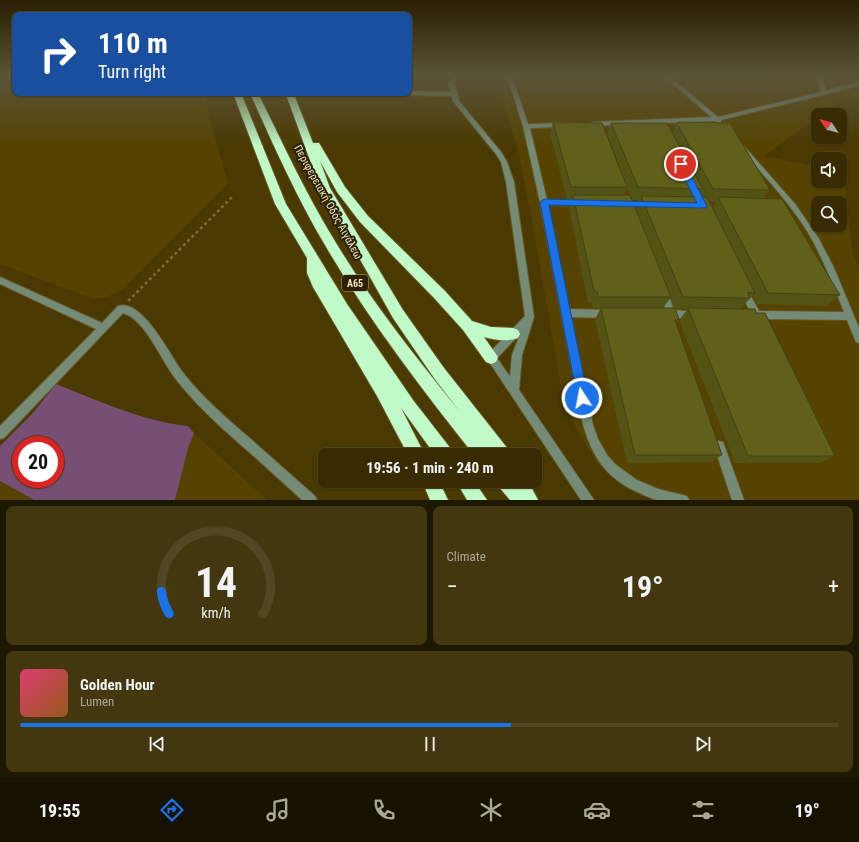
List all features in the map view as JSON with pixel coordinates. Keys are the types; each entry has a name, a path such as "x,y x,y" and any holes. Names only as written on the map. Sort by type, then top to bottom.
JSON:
{"highway":[{"path":"232,99 242,117 253,130"},
{"name":"Α65","path":"240,99 253,130 265,168 281,204 342,308 408,405 440,448"},
{"name":"Περιφερειακή Οδός Αιγάλεω","path":"257,99 284,157 307,201 353,279 386,328 431,389 478,448"},
{"path":"292,99 325,188 398,314 497,448"},
{"path":"298,113 338,185 364,219 440,295 468,326 491,357"},
{"path":"311,253 313,273 319,287 382,389 414,448"},
{"path":"468,326 491,333 513,334"},
{"path":"431,488 434,500"},
{"path":"433,488 439,500"},
{"path":"469,488 478,500"},
{"path":"511,488 521,500"},
{"path":"522,488 529,500"}],"street":[{"path":"456,99 459,106 499,153 507,172 530,317 517,355 514,390"},
{"path":"517,99 526,126 544,202 588,424 596,448 608,464 624,478 645,490 666,498 683,500"},
{"path":"694,99 726,128"},
{"path":"584,124 599,127 660,126 717,119 795,99"},
{"path":"526,126 569,124"},
{"path":"736,140 809,228 821,250 859,339"},
{"path":"544,202 591,204"},
{"path":"0,280 103,328"},
{"path":"740,281 752,315 850,316"},
{"path":"660,285 677,329"},
{"path":"0,434 121,309 132,312 139,317 178,374 205,406 311,500"},
{"path":"566,314 619,314"},
{"path":"656,314 702,315"},
{"path":"530,317 491,357 588,500"},
{"path":"717,441 738,500"}],"path":[{"path":"121,309 232,197"}],"shaded area":[{"path":"0,99 206,99 211,123 228,183 122,290 107,297 93,299 0,264"},
{"path":"503,99 851,99 840,101 830,108 811,108 811,122 764,156 811,166 811,188 845,188 846,196 811,196 811,232 847,232 847,205 853,254 859,268 859,500 653,500 625,486 597,463 576,428 562,393 532,221 517,146"},
{"path":"56,384 137,415 154,420 188,426 194,433 188,448 175,500 34,500 13,488 64,488 64,436 12,436 12,488 0,481 0,446 33,413"},
{"path":"194,433 267,500 175,500 188,448"},
{"path":"0,481 34,500 0,500"}],"building":[{"path":"553,122 602,123 627,187 571,187"},
{"path":"679,122 730,123 770,190 713,189 677,123 680,123"},
{"path":"611,123 667,123 703,189 638,187"},
{"path":"573,195 630,195 671,297 598,297 597,292 594,291"},
{"path":"641,196 707,197 755,293 747,292 750,298 683,297"},
{"path":"718,197 782,199 840,295 768,293"},
{"path":"601,308 675,308 679,319 675,320 722,455 635,455"},
{"path":"688,308 755,309 756,313 765,313 835,456 748,456"}],"route":[{"path":"582,398 544,202 703,206 681,164"}]}
